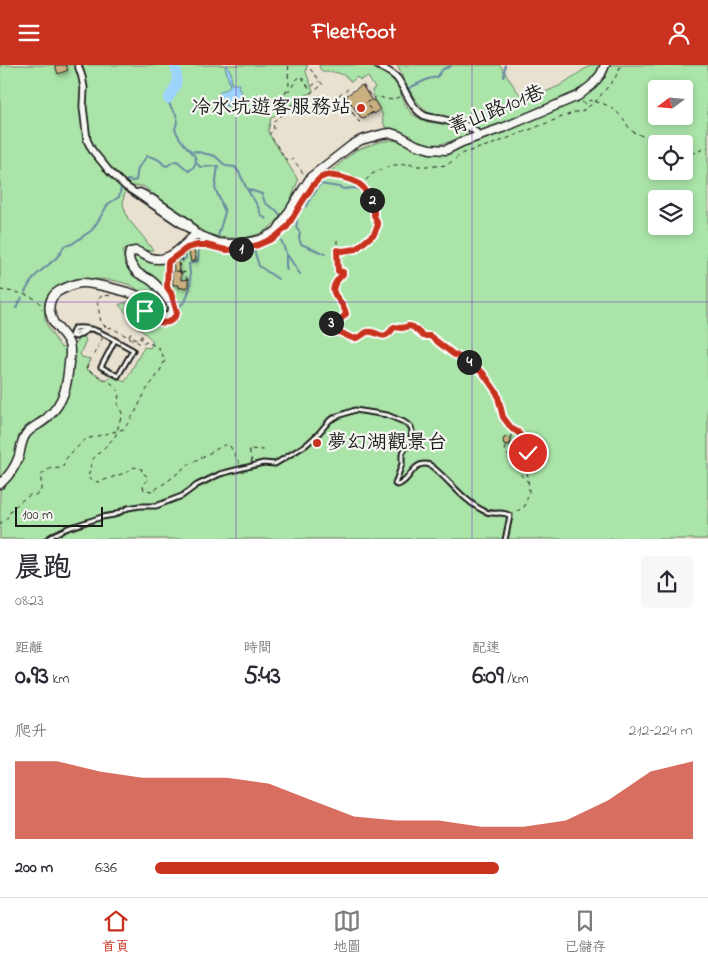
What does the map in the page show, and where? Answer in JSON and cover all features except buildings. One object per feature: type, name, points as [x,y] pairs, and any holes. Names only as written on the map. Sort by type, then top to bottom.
[{"type":"street","points":[[78,65],[84,88],[83,107],[87,140],[92,150],[110,172],[125,186],[196,234]]},
{"type":"street","points":[[377,65],[396,78],[412,104],[426,117],[462,124],[473,128],[479,136]]},
{"type":"street","name":"菁山路101巷","points":[[196,234],[218,243],[230,244],[260,240],[277,231],[311,177],[361,140],[383,133],[391,133],[416,145],[430,149],[446,150],[578,96],[592,85],[601,74],[605,65]]},
{"type":"street","points":[[136,193],[141,190],[149,194],[188,222],[196,234]]},
{"type":"street","points":[[136,193],[140,192],[156,200]]},
{"type":"street","points":[[146,195],[153,203],[196,234]]},
{"type":"street","points":[[0,484],[10,475],[14,468],[25,435],[46,419],[57,406],[66,390],[70,348],[69,337],[53,323],[49,310],[52,296],[57,292],[84,282],[137,296],[164,318],[170,315],[173,306],[150,279],[138,273],[129,260],[130,252],[136,251],[158,259],[168,257],[196,234]]},
{"type":"lane","points":[[69,337],[83,330],[91,329],[116,340],[133,350],[118,376],[101,367],[116,340]]},
{"type":"lane","points":[[46,539],[68,528],[114,515],[128,508],[156,506],[182,496],[197,485],[220,474],[263,463],[275,464],[306,445],[330,420],[355,410],[387,415],[411,427],[410,439],[402,455],[402,465],[395,484],[402,484],[415,468],[425,463],[436,470],[473,505],[495,514],[507,513],[510,516],[505,539]]},
{"type":"path","points":[[289,65],[289,85],[285,92],[290,90],[301,76],[309,88],[320,80]]},
{"type":"path","points":[[303,173],[293,159],[288,162],[269,134],[274,131],[273,122],[284,113],[283,111],[323,85],[309,66]]},
{"type":"path","points":[[363,85],[372,99]]},
{"type":"path","points":[[339,95],[348,89]]},
{"type":"path","points":[[351,104],[346,98],[344,99],[359,122],[373,113],[366,103],[377,96]]},
{"type":"path","points":[[580,99],[585,103],[590,100],[607,105],[623,119],[631,131],[648,138]]},
{"type":"path","points":[[347,110],[351,115],[353,113]]},
{"type":"path","points":[[693,152],[708,148]]},
{"type":"path","points":[[321,177],[336,175],[358,183],[374,203],[374,215],[378,225],[374,234],[356,249],[337,250]]},
{"type":"path","points":[[337,240],[338,271],[343,272],[343,274],[333,290],[336,298],[345,308],[346,314],[338,322],[329,325],[327,331],[330,333],[342,332],[356,338],[367,332],[384,336],[394,327],[413,327],[423,336],[430,336],[453,354],[464,359],[483,373],[497,393],[502,414],[518,432],[529,451],[526,458],[530,491],[524,506],[510,516]]},
{"type":"path","points":[[187,248],[206,245]]},
{"type":"path","points":[[179,262],[183,262],[182,258]]},
{"type":"path","points":[[178,259],[181,273]]},
{"type":"path","points":[[167,287],[168,262]]},
{"type":"path","points":[[168,272],[185,273],[186,279]]},
{"type":"path","points":[[0,290],[33,297],[39,302],[42,309]]},
{"type":"path","points":[[109,329],[101,323],[97,300],[102,296],[119,296]]},
{"type":"path","points":[[0,525],[8,517],[12,509],[21,501],[30,495],[39,493],[41,490],[41,475],[49,469],[63,467],[65,459],[86,439],[124,429],[159,373],[165,360],[159,347],[146,341],[141,344],[110,327],[106,331]]},
{"type":"path","points":[[128,337],[132,331]]},
{"type":"path","points":[[133,337],[139,340],[143,335],[139,343]]},
{"type":"path","points":[[103,337],[86,369],[108,381],[120,392],[118,405],[122,413],[115,437],[92,460],[88,478],[99,483],[134,467],[142,469],[141,472],[147,475],[148,479],[143,486],[144,490],[153,491],[186,466],[227,445],[230,446],[242,469]]},
{"type":"path","points":[[510,425],[512,445],[505,447],[506,453],[521,475],[529,482]]},
{"type":"path","points":[[510,435],[516,431]]},
{"type":"path","points":[[253,465],[249,449],[264,450],[267,448]]},
{"type":"green space","points":[[0,65],[225,65],[230,86],[227,89],[226,105],[233,106],[240,99],[231,85],[231,73],[227,65],[307,65],[306,72],[313,91],[271,118],[268,132],[298,180],[287,206],[269,228],[248,237],[230,238],[214,236],[198,227],[143,186],[131,186],[124,195],[123,204],[128,219],[153,250],[130,247],[123,251],[124,258],[129,268],[155,291],[168,310],[158,310],[132,286],[112,280],[86,279],[73,281],[52,290],[46,298],[44,307],[46,321],[61,348],[76,343],[79,337],[84,337],[86,340],[80,354],[82,357],[90,359],[86,369],[106,381],[113,376],[125,382],[144,347],[150,348],[153,341],[119,305],[127,303],[162,327],[176,322],[178,318],[172,302],[163,287],[139,268],[133,261],[134,258],[162,264],[190,249],[206,248],[221,252],[237,253],[267,243],[284,232],[311,193],[331,171],[356,150],[379,142],[399,141],[414,149],[432,153],[447,153],[483,139],[477,128],[466,121],[427,112],[414,98],[396,65],[500,65],[517,91],[523,97],[531,98],[559,86],[591,65],[708,65],[708,539],[0,539]]},
{"type":"green space","points":[[319,65],[371,65],[389,76],[397,85],[405,104],[412,114],[424,121],[458,127],[468,132],[469,135],[456,140],[431,145],[418,142],[408,135],[385,127],[382,114],[374,100],[372,90],[375,88],[368,77],[360,80],[357,77],[351,82],[342,74],[322,71]]},
{"type":"water","points":[[225,65],[227,65],[231,73],[231,84],[239,84],[238,88],[242,95],[235,106],[230,108],[228,105],[225,107],[220,105],[216,98],[221,91],[230,86]]},
{"type":"waterway","points":[[168,99],[176,83],[175,65]]},
{"type":"waterway","points":[[407,89],[437,77],[443,69],[451,65]]},
{"type":"waterway","points":[[504,77],[505,65]]},
{"type":"waterway","points":[[126,182],[127,180],[136,180],[138,168],[147,156],[157,159],[167,166],[177,161],[189,171],[195,164],[195,157],[175,129],[177,118],[168,99]]},
{"type":"waterway","points":[[194,151],[215,156],[226,166],[235,167],[261,215],[266,219]]},
{"type":"waterway","points":[[196,162],[200,167],[218,166],[215,188],[225,212],[218,236]]},
{"type":"waterway","points":[[293,218],[307,205],[320,184],[344,189],[359,189]]},
{"type":"waterway","points":[[25,292],[39,272],[58,256],[64,246],[72,244],[92,230],[108,204],[119,197],[121,188]]},
{"type":"waterway","points":[[247,189],[262,194],[265,203],[276,210],[281,216]]},
{"type":"waterway","points":[[296,218],[296,227],[300,233],[301,244],[325,254]]},
{"type":"waterway","points":[[278,237],[300,274]]},
{"type":"waterway","points":[[176,261],[185,259],[185,250],[197,246],[229,251],[254,250],[259,266],[278,279]]},
{"type":"waterway","points":[[178,308],[186,300],[190,289],[189,264],[198,261],[199,246]]},
{"type":"waterway","points":[[286,253],[287,270]]},
{"type":"waterway","points":[[16,308],[22,298]]},
{"type":"place","name":"冷水坑遊客服務站","points":[[361,108]]},
{"type":"place","name":"夢幻湖觀景台","points":[[317,443]]},
{"type":"route","points":[[145,311],[159,323],[174,319],[177,309],[167,287],[168,262],[187,248],[206,245],[226,250],[258,245],[274,238],[287,227],[308,193],[320,178],[327,175],[336,175],[351,180],[363,187],[373,201],[374,215],[378,225],[374,234],[356,249],[350,251],[337,250],[338,271],[343,272],[343,274],[333,290],[336,298],[345,308],[346,314],[338,322],[329,325],[327,331],[330,333],[342,332],[351,337],[358,338],[367,332],[384,336],[394,327],[402,328],[409,326],[413,327],[423,336],[430,336],[453,354],[464,359],[483,373],[497,393],[503,417],[512,429],[518,432],[528,447],[528,453]]}]
